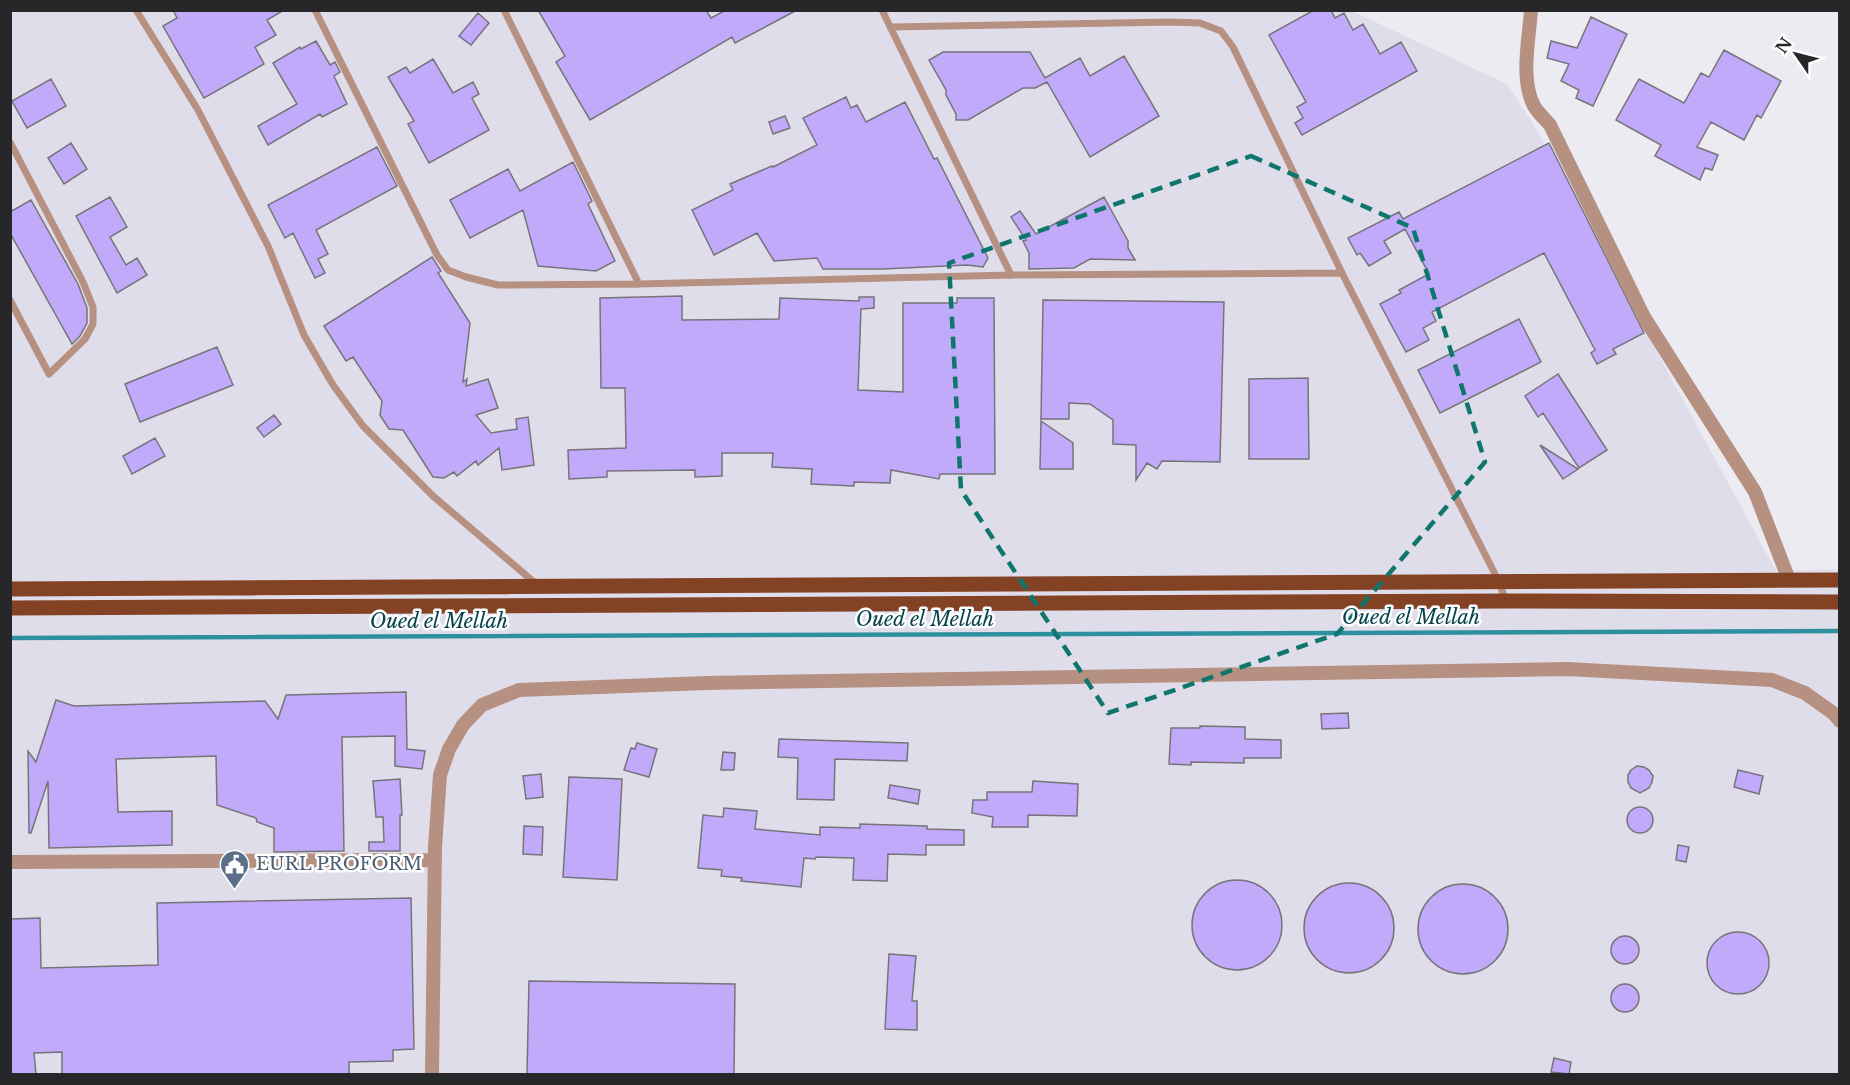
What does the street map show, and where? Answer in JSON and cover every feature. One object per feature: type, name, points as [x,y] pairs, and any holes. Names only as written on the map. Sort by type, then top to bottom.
[{"type":"main road","points":[[10,589],[1839,580]]},
{"type":"main road","points":[[10,608],[1506,601],[1839,602]]},
{"type":"street","points":[[1531,10],[1527,70],[1529,91],[1535,108],[1550,125],[1644,317],[1755,492],[1789,580]]},
{"type":"street","points":[[432,1074],[435,860],[440,775],[449,749],[463,725],[482,705],[519,690],[706,683],[1567,669],[1772,680],[1805,693],[1833,713],[1839,721]]},
{"type":"street","points":[[10,862],[435,860]]},
{"type":"lane","points":[[136,10],[198,110],[268,246],[304,334],[333,385],[363,426],[433,496],[540,587]]},
{"type":"lane","points":[[315,10],[437,255],[448,270],[466,277],[498,285],[1011,275],[1342,273]]},
{"type":"lane","points":[[504,10],[639,284]]},
{"type":"lane","points":[[882,10],[1011,275]]},
{"type":"lane","points":[[890,27],[1171,22],[1200,23],[1221,31],[1233,46],[1342,273],[1498,580],[1506,601]]},
{"type":"lane","points":[[10,142],[83,282],[93,307],[93,324],[85,339],[49,374],[10,300]]},
{"type":"highlighted area","points":[[1251,156],[1413,228],[1485,462],[1337,634],[1108,713],[961,490],[949,263]]},
{"type":"shaded area","points":[[10,11],[1352,11],[1507,84],[1535,127],[1776,571],[1839,569],[1839,1074],[11,1074]]},
{"type":"building","points":[[173,10],[284,10],[267,20],[276,35],[255,47],[264,64],[204,98],[163,26],[177,18]]},
{"type":"building","points":[[538,10],[706,10],[711,18],[726,10],[797,10],[735,43],[732,37],[590,120],[556,62],[565,56]]},
{"type":"building","points":[[1314,10],[1331,10],[1335,18],[1344,13],[1353,30],[1363,24],[1380,54],[1401,42],[1417,71],[1302,135],[1295,123],[1303,118],[1297,107],[1306,102],[1269,35]]},
{"type":"building","points":[[478,13],[489,23],[471,45],[459,36]]},
{"type":"building","points":[[1591,17],[1627,34],[1593,106],[1576,98],[1579,90],[1561,81],[1569,64],[1547,58],[1551,41],[1577,48]]},
{"type":"building","points":[[316,41],[330,65],[335,62],[340,72],[334,76],[347,104],[322,117],[320,114],[268,145],[258,126],[297,104],[273,63],[300,47],[301,49]]},
{"type":"building","points":[[1724,50],[1781,81],[1761,118],[1757,115],[1744,140],[1711,122],[1697,147],[1718,155],[1712,170],[1705,168],[1700,180],[1655,156],[1661,145],[1616,120],[1639,79],[1684,103],[1701,73],[1709,77]]},
{"type":"building","points":[[943,52],[1030,52],[1045,78],[1080,58],[1090,76],[1124,56],[1159,116],[1090,157],[1047,82],[1035,88],[1023,88],[968,120],[956,120],[956,114],[946,95],[946,90],[929,60]]},
{"type":"building","points":[[433,59],[453,93],[473,82],[479,94],[472,98],[489,130],[429,163],[408,124],[414,121],[388,77],[406,67],[410,73]]},
{"type":"building","points":[[51,79],[66,106],[27,128],[12,101]]},
{"type":"building","points":[[846,97],[851,108],[857,105],[866,122],[905,102],[934,159],[937,158],[988,258],[983,267],[967,265],[823,269],[817,258],[774,261],[757,233],[714,255],[692,210],[733,190],[730,184],[773,167],[817,145],[803,118]]},
{"type":"building","points":[[785,116],[790,128],[773,134],[769,122]]},
{"type":"building","points":[[71,143],[87,169],[64,184],[48,158]]},
{"type":"building","points":[[1549,143],[1644,333],[1613,349],[1616,354],[1597,364],[1591,353],[1595,350],[1544,253],[1432,312],[1436,321],[1423,328],[1429,340],[1406,352],[1380,304],[1401,293],[1399,290],[1429,274],[1405,229],[1384,241],[1391,253],[1369,266],[1360,253],[1357,255],[1348,238],[1399,212],[1403,219]]},
{"type":"building","points":[[377,147],[397,186],[316,230],[328,254],[318,259],[325,273],[315,278],[293,233],[285,238],[268,205]]},
{"type":"building","points":[[573,162],[592,201],[588,204],[615,261],[596,271],[538,266],[523,210],[470,238],[450,200],[508,169],[520,191]]},
{"type":"building","points":[[110,197],[127,227],[110,237],[126,265],[137,258],[147,275],[117,293],[76,216]]},
{"type":"building","points":[[1104,197],[1128,241],[1128,248],[1135,260],[1090,259],[1074,268],[1029,269],[1029,253],[1023,241],[1026,240],[1011,217],[1020,211],[1036,234]]},
{"type":"building","points":[[31,200],[78,284],[87,308],[87,323],[80,336],[72,344],[10,233],[10,212]]},
{"type":"building","points":[[432,257],[441,271],[438,273],[470,323],[463,382],[467,379],[466,386],[488,379],[498,408],[476,415],[491,433],[517,429],[516,419],[528,417],[534,465],[502,470],[499,448],[478,465],[476,461],[457,476],[454,472],[444,478],[433,477],[403,430],[389,429],[380,415],[382,401],[353,357],[346,361],[324,326]]},
{"type":"building","points":[[682,296],[682,320],[779,319],[780,298],[859,301],[859,297],[874,297],[874,308],[861,309],[858,390],[903,392],[903,303],[957,303],[957,298],[994,298],[995,474],[940,474],[939,479],[891,470],[890,483],[854,482],[854,486],[811,484],[812,469],[772,467],[773,453],[722,453],[722,476],[695,477],[695,470],[607,471],[607,477],[569,479],[568,450],[626,448],[625,388],[601,388],[600,298]]},
{"type":"building","points":[[1043,300],[1224,302],[1220,462],[1162,461],[1157,469],[1147,463],[1136,480],[1136,445],[1113,444],[1113,420],[1090,404],[1069,403],[1069,419],[1041,419]]},
{"type":"building","points":[[1519,319],[1541,362],[1440,413],[1418,370]]},
{"type":"building","points":[[217,347],[233,385],[140,422],[125,384]]},
{"type":"building","points":[[1558,374],[1607,450],[1579,468],[1543,413],[1538,417],[1525,396]]},
{"type":"building","points":[[1308,378],[1309,459],[1249,459],[1249,379]]},
{"type":"building","points":[[274,415],[281,424],[264,437],[257,428]]},
{"type":"building","points":[[1041,421],[1073,443],[1073,469],[1040,469]]},
{"type":"building","points":[[155,438],[165,456],[132,474],[123,456]]},
{"type":"building","points":[[1540,445],[1578,469],[1563,479]]},
{"type":"building","points":[[406,692],[407,749],[425,751],[422,769],[395,766],[395,736],[342,737],[344,851],[274,852],[274,828],[257,822],[256,818],[217,805],[216,756],[116,759],[118,812],[172,811],[172,845],[49,848],[48,781],[31,833],[29,833],[28,751],[36,762],[56,700],[74,706],[265,701],[278,719],[286,695]]},
{"type":"building","points":[[1348,713],[1349,728],[1322,729],[1321,714]]},
{"type":"building","points":[[1200,726],[1245,727],[1245,739],[1281,740],[1281,758],[1244,758],[1244,763],[1169,764],[1171,728],[1200,728]]},
{"type":"building","points":[[779,739],[908,743],[907,761],[835,759],[834,800],[797,799],[798,758],[778,757]]},
{"type":"building","points":[[637,743],[657,749],[649,777],[624,770],[631,748],[635,749]]},
{"type":"building","points":[[723,752],[735,753],[734,770],[721,770]]},
{"type":"building","points":[[1637,766],[1649,770],[1653,776],[1649,788],[1640,793],[1631,788],[1628,782],[1628,775]]},
{"type":"building","points":[[1738,770],[1763,776],[1759,794],[1734,787]]},
{"type":"building","points":[[541,774],[543,797],[526,799],[523,776]]},
{"type":"building","points":[[569,777],[622,779],[617,880],[563,877]]},
{"type":"building","points":[[400,779],[402,815],[400,815],[400,851],[369,851],[369,842],[384,842],[383,817],[376,817],[373,781]]},
{"type":"building","points":[[1033,781],[1078,784],[1077,816],[1028,815],[1028,827],[992,827],[993,817],[972,813],[973,800],[987,800],[987,792],[1032,792]]},
{"type":"building","points":[[890,785],[920,790],[918,804],[888,798]]},
{"type":"building","points":[[1640,807],[1649,811],[1653,820],[1649,829],[1640,833],[1631,829],[1627,820],[1631,811]]},
{"type":"building","points":[[724,808],[757,811],[755,829],[820,835],[820,827],[860,828],[860,824],[927,826],[927,829],[964,830],[964,845],[926,845],[926,855],[888,854],[887,881],[853,880],[854,858],[816,857],[815,859],[804,858],[801,887],[741,881],[742,878],[721,876],[722,870],[698,868],[703,815],[723,817]]},
{"type":"building","points":[[524,826],[543,827],[542,855],[523,854]]},
{"type":"building","points":[[1678,845],[1689,847],[1686,862],[1676,860]]},
{"type":"building","points":[[1237,880],[1254,883],[1269,893],[1279,908],[1282,925],[1279,942],[1269,957],[1254,967],[1237,970],[1220,967],[1205,957],[1195,942],[1192,925],[1195,908],[1205,893],[1220,883]]},
{"type":"building","points":[[1349,883],[1366,886],[1381,896],[1391,911],[1394,928],[1391,945],[1381,960],[1366,970],[1349,973],[1332,970],[1317,960],[1307,945],[1304,928],[1307,911],[1317,896],[1332,886]]},
{"type":"building","points":[[1463,884],[1480,887],[1495,897],[1505,912],[1508,929],[1505,946],[1495,961],[1480,971],[1463,974],[1446,971],[1431,961],[1421,946],[1418,929],[1421,912],[1431,897],[1446,887]]},
{"type":"building","points":[[411,898],[414,1049],[393,1050],[393,1061],[349,1062],[349,1074],[62,1074],[62,1052],[34,1053],[36,1074],[10,1074],[10,919],[40,918],[41,968],[158,965],[157,903]]},
{"type":"building","points":[[1738,932],[1750,934],[1760,941],[1767,951],[1769,963],[1767,975],[1760,985],[1750,992],[1738,994],[1726,992],[1716,985],[1709,975],[1707,963],[1709,951],[1716,941],[1726,934]]},
{"type":"building","points":[[1625,936],[1635,940],[1639,950],[1635,960],[1625,964],[1615,960],[1611,950],[1615,940]]},
{"type":"building","points":[[889,954],[916,956],[912,1001],[917,1001],[917,1030],[885,1029]]},
{"type":"building","points":[[529,981],[735,984],[734,1074],[527,1074]]},
{"type":"building","points":[[1625,984],[1635,988],[1639,998],[1635,1008],[1625,1012],[1615,1008],[1611,998],[1615,988]]},
{"type":"building","points":[[1554,1058],[1571,1062],[1569,1074],[1551,1072]]},
{"type":"waterway","name":"Oued el Mellah","points":[[10,638],[1840,631]]},
{"type":"place","name":"EURL PROFORM","points":[[235,890]]}]
